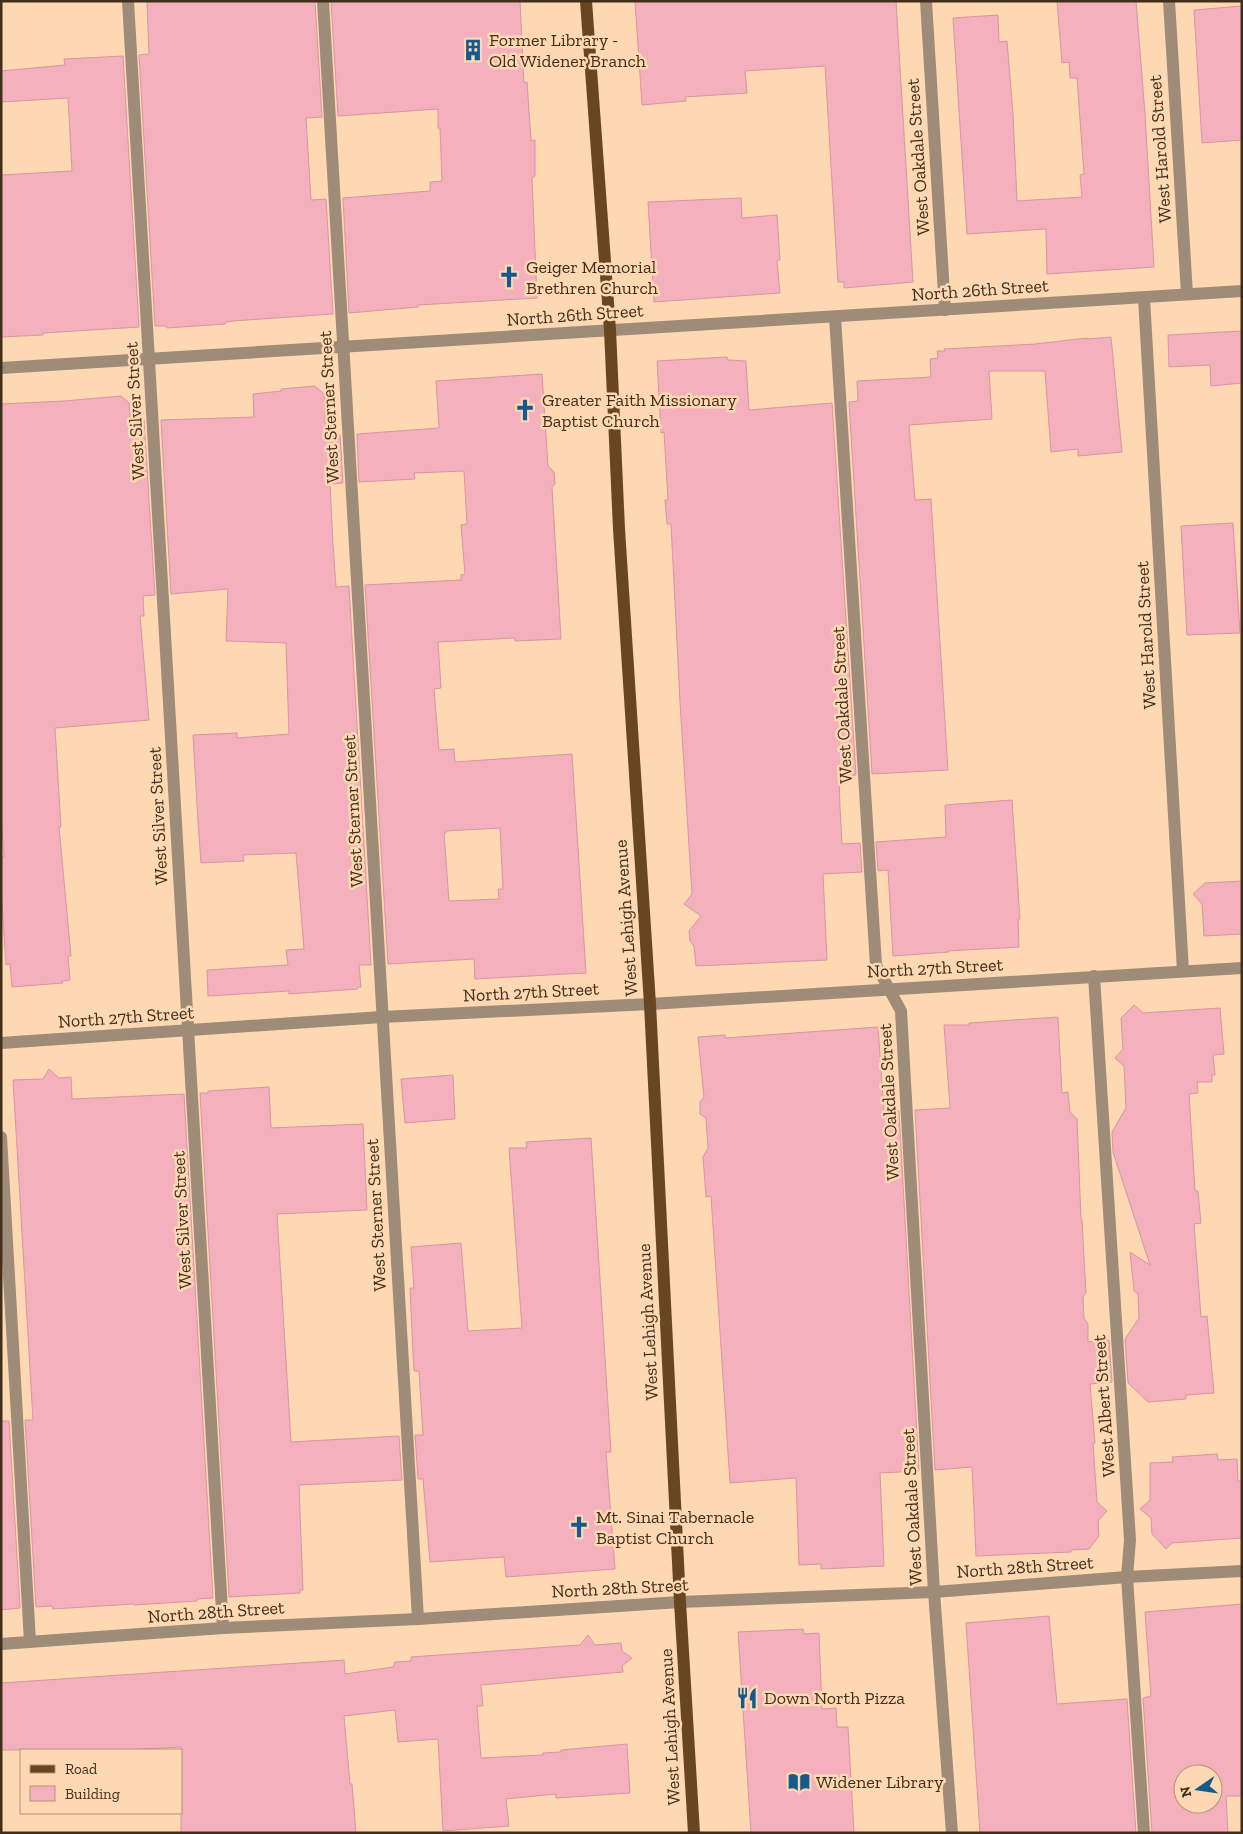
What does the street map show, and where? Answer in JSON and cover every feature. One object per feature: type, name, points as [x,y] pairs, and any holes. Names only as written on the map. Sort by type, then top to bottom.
[{"type":"main road","name":"West Lehigh Avenue","points":[[586,1],[610,330],[619,529],[650,1004],[680,1602],[694,1833]]},
{"type":"street","name":"West Silver Street","points":[[128,1],[224,1628]]},
{"type":"street","name":"West Sterner Street","points":[[322,1],[418,1618]]},
{"type":"street","name":"West Oakdale Street","points":[[926,1],[945,310]]},
{"type":"street","name":"West Harold Street","points":[[1169,1],[1186,294]]},
{"type":"street","name":"North 26th Street","points":[[1,368],[1242,291]]},
{"type":"street","name":"West Harold Street","points":[[1144,298],[1183,971]]},
{"type":"street","name":"West Oakdale Street","points":[[835,317],[876,965],[901,1011],[934,1592],[952,1833]]},
{"type":"street","name":"North 27th Street","points":[[1,1044],[382,1017],[650,1004],[1242,968]]},
{"type":"street","name":"West Albert Street","points":[[1094,976],[1130,1540],[1127,1577],[1144,1833]]},
{"type":"street","points":[[1,1137],[30,1642]]},
{"type":"street","name":"North 28th Street","points":[[1,1644],[224,1628],[680,1602],[934,1592],[1127,1577],[1242,1571]]},
{"type":"building","points":[[147,1],[315,1],[322,117],[306,118],[311,200],[326,199],[333,314],[167,328],[166,326],[155,326],[139,55],[149,54]]},
{"type":"building","points":[[331,1],[520,1],[524,83],[527,82],[531,141],[535,140],[535,176],[532,178],[537,298],[418,305],[418,307],[349,313],[343,198],[430,191],[430,182],[442,181],[440,128],[438,128],[438,109],[338,116]]},
{"type":"building","points":[[635,1],[896,1],[913,282],[844,288],[844,282],[838,282],[825,66],[745,71],[747,93],[685,97],[686,101],[642,105]]},
{"type":"building","points":[[1057,1],[1136,1],[1154,267],[1047,274],[1046,229],[967,234],[953,18],[998,15],[999,42],[1007,41],[1017,201],[1082,197],[1080,175],[1084,174],[1077,78],[1070,78],[1069,62],[1062,63]]},
{"type":"building","points":[[1242,6],[1242,140],[1202,143],[1194,10]]},
{"type":"building","points":[[123,56],[139,327],[1,337],[1,175],[72,171],[68,98],[1,102],[1,71],[65,65],[64,59]]},
{"type":"building","points":[[741,198],[742,218],[777,215],[780,260],[777,261],[780,293],[654,302],[648,202]]},
{"type":"building","points":[[1242,331],[1242,383],[1211,386],[1210,365],[1169,367],[1168,335]]},
{"type":"building","points":[[1111,337],[1122,452],[1078,456],[1078,449],[1051,452],[1045,371],[989,371],[992,419],[909,425],[915,500],[931,499],[948,770],[872,774],[849,402],[858,401],[857,381],[931,377],[930,359],[938,358],[937,351],[945,351],[944,349],[1035,344]]},
{"type":"building","points":[[727,357],[728,360],[746,361],[749,410],[832,403],[856,775],[839,776],[842,844],[860,843],[862,872],[823,874],[827,960],[696,966],[694,946],[690,941],[689,931],[701,916],[684,904],[692,894],[671,524],[667,524],[665,500],[668,500],[664,432],[661,433],[657,361]]},
{"type":"building","points":[[542,374],[548,466],[554,472],[555,484],[552,487],[561,639],[515,641],[514,638],[438,642],[441,688],[434,689],[439,750],[454,749],[455,762],[572,754],[586,973],[475,979],[474,959],[388,964],[365,585],[461,580],[461,575],[465,574],[461,525],[467,524],[464,471],[414,473],[415,479],[359,482],[357,434],[439,428],[436,381]],"holes":[[[500,828],[503,889],[498,889],[499,899],[449,901],[444,833],[446,831]]]},
{"type":"building","points":[[315,386],[324,394],[326,436],[340,435],[343,483],[330,484],[333,544],[336,587],[349,586],[371,965],[359,965],[361,987],[358,987],[358,989],[289,994],[289,991],[208,996],[207,970],[288,965],[286,950],[304,949],[296,853],[243,855],[244,861],[201,863],[198,822],[193,735],[237,733],[237,738],[289,734],[286,643],[226,641],[228,589],[171,594],[161,420],[254,417],[253,394]]},
{"type":"building","points":[[121,396],[129,403],[131,421],[144,420],[155,595],[143,596],[144,616],[140,616],[149,720],[55,728],[61,827],[59,827],[71,956],[68,956],[70,980],[62,981],[63,983],[12,987],[10,964],[6,965],[1,890],[1,857],[4,857],[1,815],[1,404]]},
{"type":"building","points":[[1233,523],[1240,633],[1187,635],[1181,526]]},
{"type":"building","points":[[1012,800],[1020,919],[1018,919],[1019,947],[893,956],[888,870],[878,871],[876,842],[946,837],[945,805]]},
{"type":"building","points":[[1242,881],[1242,934],[1204,936],[1202,904],[1193,894],[1205,883]]},
{"type":"building","points":[[1134,1005],[1143,1013],[1220,1008],[1224,1054],[1213,1055],[1215,1075],[1212,1075],[1212,1082],[1197,1082],[1198,1093],[1189,1094],[1195,1191],[1198,1191],[1201,1223],[1194,1224],[1201,1317],[1207,1316],[1214,1393],[1186,1395],[1186,1399],[1148,1402],[1128,1383],[1125,1339],[1139,1318],[1138,1294],[1134,1291],[1130,1252],[1150,1265],[1113,1152],[1112,1132],[1126,1108],[1124,1066],[1115,1058],[1123,1049],[1121,1018]]},
{"type":"building","points":[[1058,1017],[1062,1093],[1068,1092],[1070,1112],[1077,1119],[1086,1293],[1083,1297],[1084,1318],[1088,1324],[1088,1342],[1109,1340],[1112,1382],[1090,1384],[1097,1502],[1107,1511],[1098,1521],[1099,1536],[1089,1549],[1071,1550],[1071,1552],[976,1556],[972,1467],[935,1470],[915,1110],[950,1108],[944,1025],[969,1025],[969,1023]]},
{"type":"building","points":[[878,1027],[884,1112],[899,1111],[919,1471],[880,1473],[884,1566],[821,1569],[821,1564],[799,1565],[796,1478],[730,1483],[711,1196],[706,1197],[703,1157],[708,1148],[706,1118],[700,1114],[700,1102],[704,1097],[698,1037],[725,1035],[725,1038]]},
{"type":"building","points":[[49,1069],[59,1078],[71,1077],[72,1099],[184,1094],[213,1598],[197,1599],[197,1601],[134,1605],[53,1609],[52,1606],[36,1607],[25,1420],[33,1420],[13,1080],[43,1079]]},
{"type":"building","points":[[453,1075],[455,1119],[405,1123],[401,1079]]},
{"type":"building","points":[[269,1087],[271,1128],[363,1124],[367,1210],[277,1214],[291,1442],[399,1436],[402,1480],[299,1485],[303,1590],[300,1590],[300,1593],[229,1597],[200,1093]]},
{"type":"building","points":[[591,1138],[611,1452],[606,1452],[615,1569],[506,1577],[504,1557],[430,1562],[423,1479],[418,1479],[415,1435],[423,1435],[419,1371],[414,1371],[410,1288],[414,1288],[411,1247],[461,1243],[468,1331],[522,1328],[509,1148],[527,1148],[526,1142]]},
{"type":"building","points":[[1,1421],[9,1421],[20,1608],[1,1610]]},
{"type":"building","points":[[1217,1454],[1218,1460],[1237,1459],[1238,1481],[1242,1481],[1242,1538],[1172,1543],[1166,1549],[1152,1534],[1151,1518],[1140,1509],[1150,1500],[1150,1463],[1173,1462],[1172,1457]]},
{"type":"building","points":[[1242,1604],[1242,1796],[1226,1796],[1228,1833],[1152,1833],[1143,1698],[1151,1696],[1145,1612]]},
{"type":"building","points":[[1049,1616],[1057,1704],[1127,1699],[1136,1833],[980,1833],[966,1623]]},
{"type":"building","points":[[803,1629],[804,1634],[819,1633],[822,1709],[836,1708],[837,1727],[848,1727],[854,1833],[751,1833],[738,1632]]},
{"type":"building","points":[[588,1635],[595,1645],[621,1643],[622,1651],[632,1658],[622,1666],[623,1672],[481,1685],[483,1706],[477,1706],[481,1758],[543,1755],[543,1753],[561,1752],[561,1750],[627,1744],[630,1793],[556,1798],[556,1794],[506,1799],[509,1826],[443,1831],[438,1739],[398,1742],[395,1710],[344,1716],[356,1833],[181,1833],[181,1747],[1,1750],[1,1683],[344,1660],[345,1674],[393,1667],[395,1662],[411,1661],[411,1657],[580,1645]]},
{"type":"place","name":"Former Library - Old Widener Branch","points":[[473,50]]},
{"type":"place","name":"Geiger Memorial Brethren Church","points":[[509,277]]},
{"type":"place","name":"Greater Faith Missionary Baptist Church","points":[[525,410]]},
{"type":"place","name":"Mt. Sinai Tabernacle Baptist Church","points":[[579,1527]]},
{"type":"place","name":"Down North Pizza","points":[[747,1698]]},
{"type":"place","name":"Widener Library","points":[[799,1782]]}]
